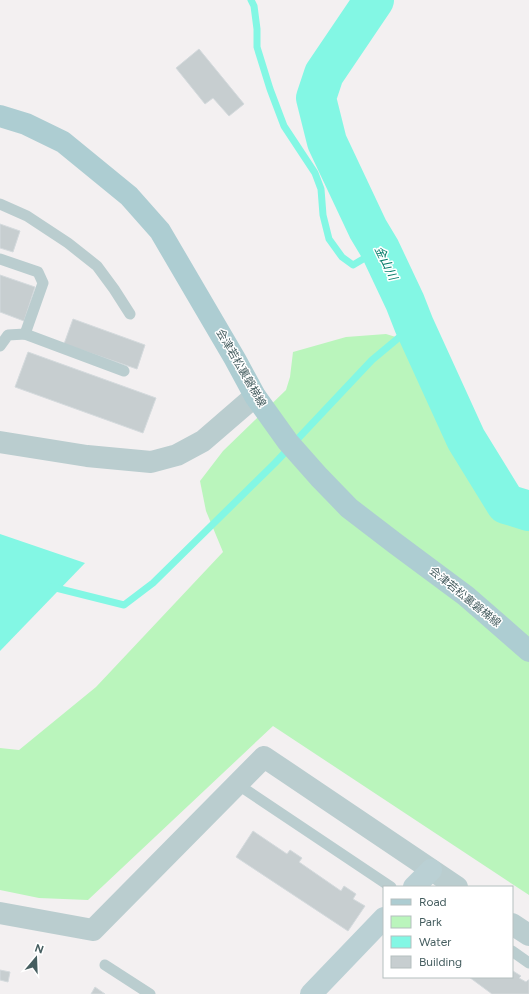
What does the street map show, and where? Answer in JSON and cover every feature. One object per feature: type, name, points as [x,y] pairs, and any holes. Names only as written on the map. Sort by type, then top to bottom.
[{"type":"main road","name":"会津若松裏磐梯線","points":[[0,116],[26,124],[63,142],[129,196],[160,231],[235,358],[255,396],[288,442],[349,508],[466,596],[529,651]]},
{"type":"street","points":[[0,442],[87,456],[152,462],[177,455],[204,441],[255,396]]},
{"type":"street","points":[[0,913],[93,930],[264,758],[455,886]]},
{"type":"street","points":[[415,886],[431,870]]},
{"type":"street","points":[[311,994],[383,919]]},
{"type":"street","points":[[513,925],[529,935]]},
{"type":"lane","points":[[0,204],[27,216],[68,243],[97,266],[130,314]]},
{"type":"lane","points":[[0,259],[38,272],[43,283],[25,334]]},
{"type":"lane","points":[[0,346],[8,335],[25,334],[124,371]]},
{"type":"lane","points":[[237,784],[390,886]]},
{"type":"lane","points":[[513,952],[529,963]]},
{"type":"lane","points":[[105,965],[150,994]]},
{"type":"green space","points":[[386,334],[409,341],[432,373],[474,472],[487,486],[523,513],[529,515],[529,895],[273,726],[88,900],[39,898],[0,890],[0,748],[19,750],[96,687],[223,552],[206,511],[200,481],[223,451],[286,390],[290,377],[293,352],[346,337]]},
{"type":"water","points":[[0,534],[85,563],[0,651]]},
{"type":"building","points":[[199,49],[244,104],[229,116],[213,98],[205,104],[176,68]]},
{"type":"building","points":[[0,224],[20,231],[13,252],[0,248]]},
{"type":"building","points":[[0,275],[35,287],[24,321],[0,312]]},
{"type":"building","points":[[73,319],[145,345],[137,369],[64,344]]},
{"type":"building","points":[[28,352],[156,398],[143,433],[15,387]]},
{"type":"building","points":[[253,831],[287,854],[290,850],[302,858],[299,862],[341,891],[344,886],[356,894],[353,899],[365,906],[348,931],[236,857]]},
{"type":"building","points":[[0,970],[10,972],[8,982],[0,980]]},
{"type":"building","points":[[513,971],[521,976],[519,978],[526,982],[529,980],[529,994],[492,994],[470,978],[513,978]]},
{"type":"building","points":[[95,987],[105,994],[91,994]]},
{"type":"waterway","points":[[251,0],[254,6],[257,29],[257,47],[270,89],[284,126],[315,173],[321,189],[323,215],[329,239],[342,257],[353,265],[380,249]]},
{"type":"waterway","name":"金山川","points":[[374,0],[324,74],[316,98],[327,142],[368,229],[380,249],[405,302],[466,439],[506,504],[529,511]]},
{"type":"waterway","points":[[52,587],[124,605],[153,583],[275,463],[372,360],[414,325]]}]
